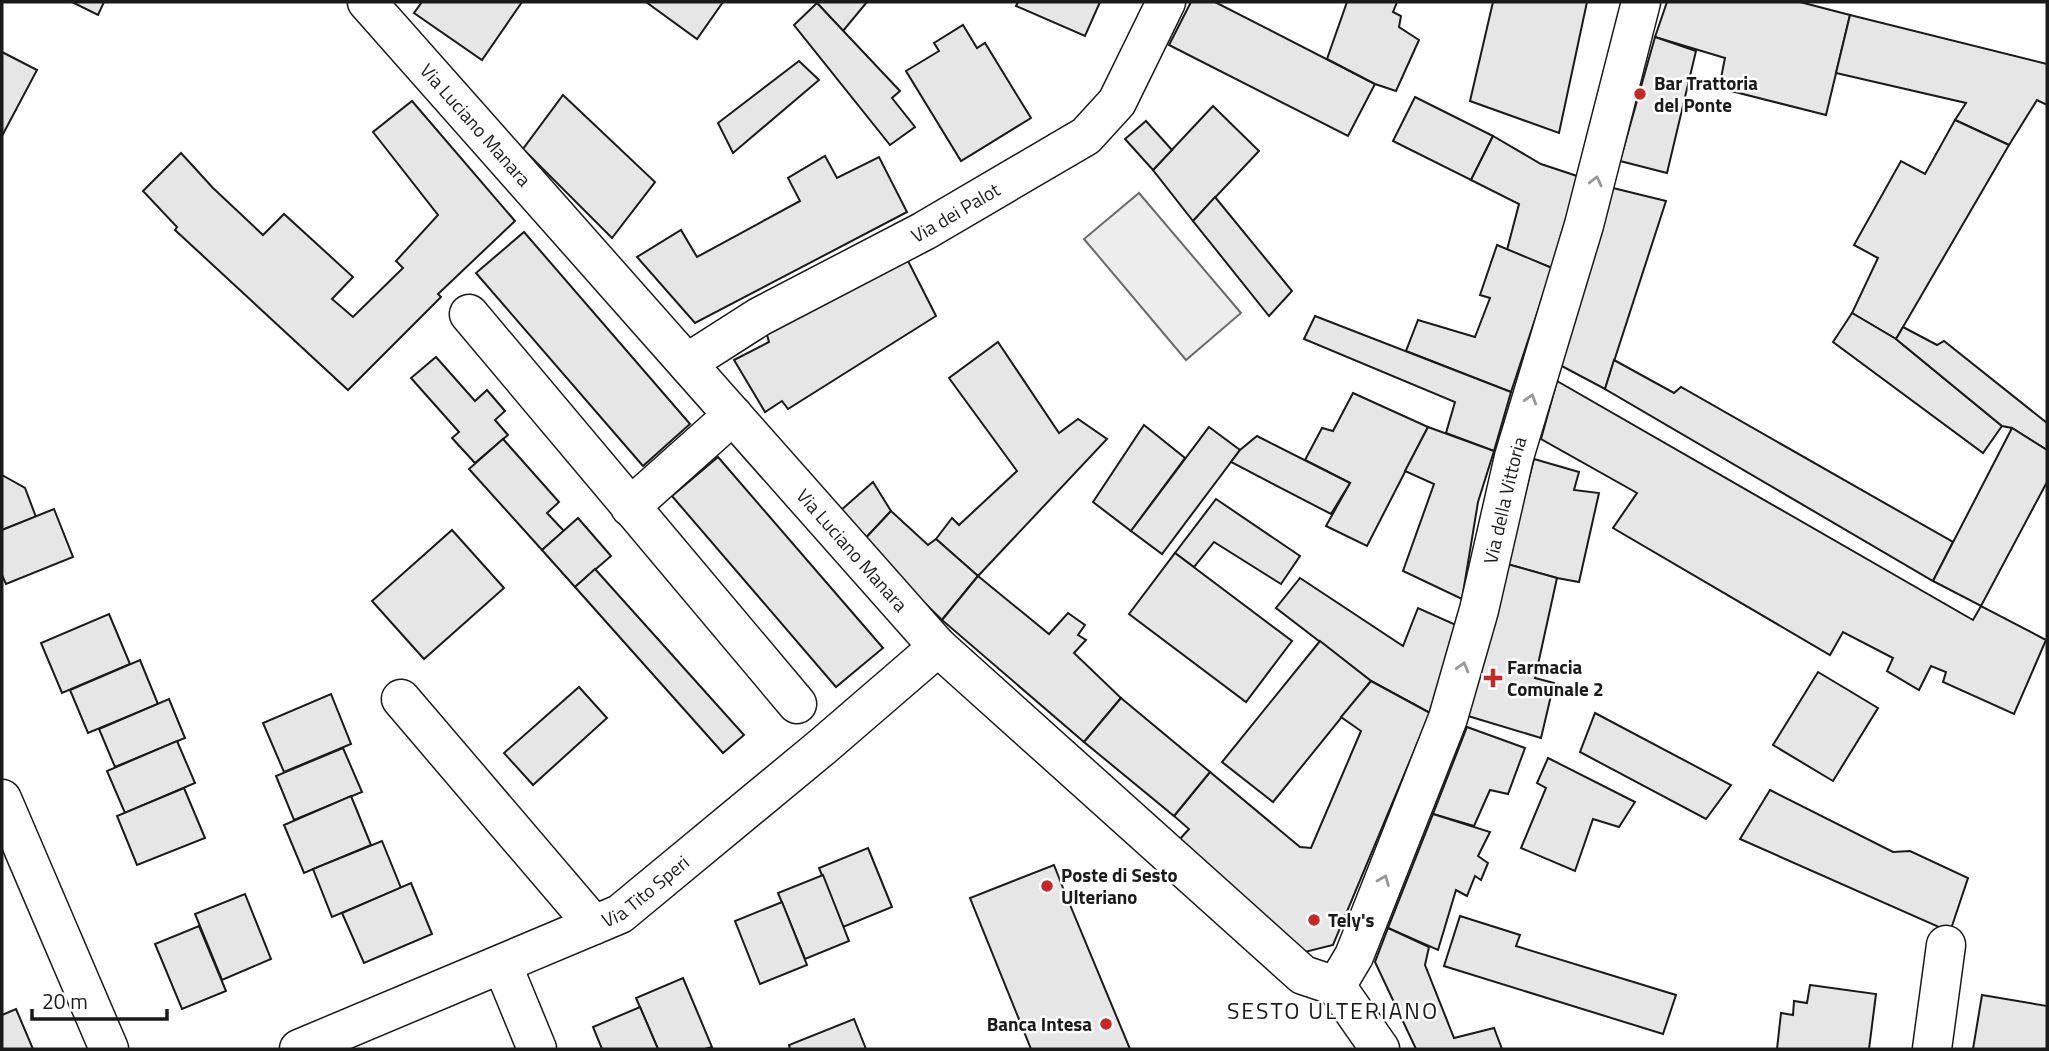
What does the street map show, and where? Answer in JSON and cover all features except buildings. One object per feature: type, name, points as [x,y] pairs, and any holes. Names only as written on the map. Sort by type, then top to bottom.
[{"type":"street","name":"Via Luciano Manara","points":[[367,2],[938,647],[1303,975],[1336,986]]},
{"type":"street","name":"Via dei Palot","points":[[687,363],[759,317],[924,231],[1086,136],[1117,102],[1166,2]]},
{"type":"street","name":"Via della Vittoria","points":[[1336,986],[1354,956],[1448,718],[1479,610],[1514,457],[1584,225],[1641,2]]},
{"type":"street","points":[[469,314],[797,704]]},
{"type":"street","points":[[630,507],[733,415]]},
{"type":"street","name":"Via Tito Speri","points":[[299,1049],[620,914],[938,647]]},
{"type":"street","points":[[401,699],[594,925]]},
{"type":"street","points":[[2,799],[108,1049]]},
{"type":"street","points":[[1932,1049],[1945,945]]},
{"type":"street","points":[[502,964],[537,1049]]},
{"type":"street","points":[[1336,986],[1380,1049]]},
{"type":"shaded area","points":[[1139,193],[1241,313],[1186,360],[1084,239]]},
{"type":"place","name":"Bar Trattoria del Ponte","points":[[1640,94]]},
{"type":"place","name":"Farmacia Comunale 2","points":[[1493,678]]},
{"type":"place","name":"Poste di Sesto Ulteriano","points":[[1047,886]]},
{"type":"place","name":"Tely's","points":[[1314,920]]},
{"type":"place","name":"Banca Intesa","points":[[1106,1024]]},
{"type":"district","name":"SESTO ULTERIANO","points":[[1333,1011]]}]
